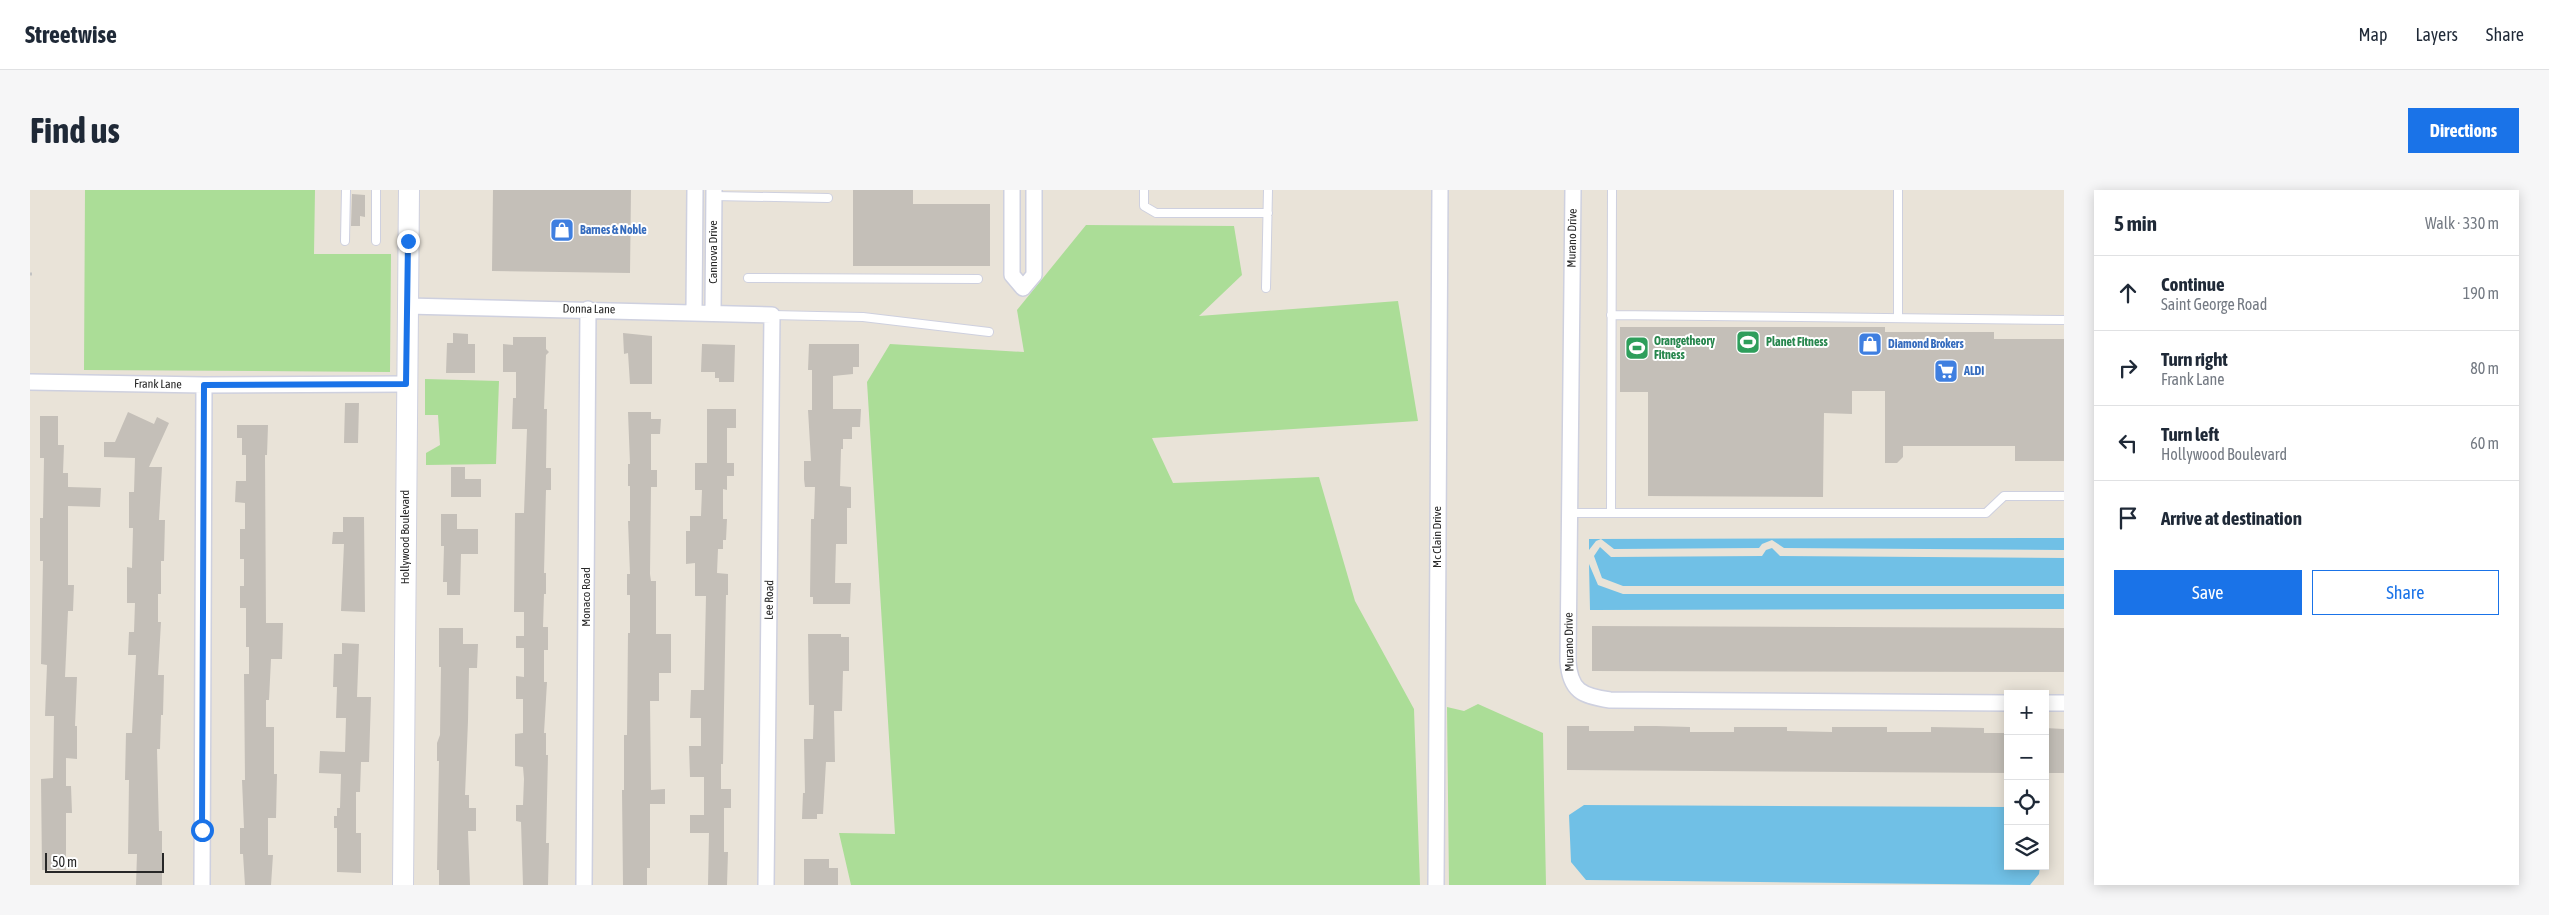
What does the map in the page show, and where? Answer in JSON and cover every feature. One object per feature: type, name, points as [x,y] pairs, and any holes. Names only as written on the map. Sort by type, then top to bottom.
[{"type":"street","name":"Hollywood Boulevard","points":[[403,885],[409,190]]},
{"type":"street","name":"Cannova Drive","points":[[694,312],[695,190]]},
{"type":"street","points":[[1012,190],[1012,275],[1023,288],[1034,275],[1034,190]]},
{"type":"street","name":"Mc Clain Drive","points":[[1436,885],[1440,190]]},
{"type":"street","name":"Murano Drive","points":[[1573,190],[1569,676],[1576,689],[1588,697],[1610,700],[2004,703]]},
{"type":"street","name":"Cannova Drive","points":[[713,313],[714,193]]},
{"type":"street","name":"Donna Lane","points":[[407,306],[772,315]]},
{"type":"street","name":"Monaco Road","points":[[584,885],[588,309]]},
{"type":"street","name":"Lee Road","points":[[766,885],[772,315]]},
{"type":"street","name":"Frank Lane","points":[[30,382],[204,385],[406,384]]},
{"type":"street","points":[[202,885],[204,385]]},
{"type":"street","points":[[2049,703],[2064,703]]},
{"type":"lane","points":[[345,241],[346,190]]},
{"type":"lane","points":[[376,190],[376,241]]},
{"type":"lane","points":[[1144,190],[1144,206],[1156,214],[1268,213]]},
{"type":"lane","points":[[1266,288],[1268,190]]},
{"type":"lane","points":[[1611,512],[1612,190]]},
{"type":"lane","points":[[1898,190],[1898,318]]},
{"type":"lane","points":[[714,193],[828,198]]},
{"type":"lane","points":[[748,278],[978,279]]},
{"type":"lane","points":[[772,315],[863,317],[989,332]]},
{"type":"lane","points":[[1612,315],[2064,320]]},
{"type":"lane","points":[[1569,513],[1986,513],[2004,496],[2064,496]]},
{"type":"green space","points":[[85,190],[315,190],[314,254],[391,254],[390,372],[84,370]]},
{"type":"green space","points":[[1086,225],[1234,226],[1242,275],[1199,316],[1398,301],[1418,421],[1152,438],[1173,483],[1319,477],[1355,601],[1414,709],[1420,885],[851,885],[839,833],[895,834],[867,382],[890,344],[1024,352],[1017,310]]},
{"type":"green space","points":[[425,379],[499,381],[496,464],[426,465],[426,453],[440,445],[438,415],[425,415]]},
{"type":"green space","points":[[1478,704],[1543,733],[1546,885],[1449,885],[1447,707],[1464,711]]},
{"type":"water","points":[[2064,538],[2064,550],[1784,548],[1772,540],[1762,544],[1759,548],[1614,549],[1601,539],[1596,541],[1589,550],[1589,539]]},
{"type":"water","points":[[1600,547],[1611,557],[1762,556],[1766,550],[1772,548],[1780,556],[2064,558],[2064,586],[1623,586],[1602,578],[1594,556]]},
{"type":"water","points":[[1589,564],[1598,585],[1623,594],[2064,594],[2064,609],[1590,610]]},
{"type":"water","points":[[1584,805],[2004,807],[2004,870],[2040,870],[2039,874],[2030,885],[1586,880],[1571,862],[1569,815]]},
{"type":"building","name":"Barnes & Noble","points":[[493,190],[631,190],[630,273],[492,271]]},
{"type":"building","points":[[853,190],[913,190],[913,204],[990,204],[990,266],[853,266]]},
{"type":"building","points":[[352,194],[365,195],[365,217],[360,216],[360,226],[351,226]]},
{"type":"building","points":[[1620,327],[1885,327],[1885,332],[1994,332],[1994,339],[2064,339],[2064,461],[2015,461],[2015,446],[1903,446],[1903,457],[1897,463],[1885,463],[1885,391],[1852,391],[1852,414],[1824,413],[1823,497],[1648,496],[1648,392],[1620,392]]},
{"type":"building","points":[[453,333],[468,334],[468,344],[475,344],[475,373],[446,373],[447,343],[453,343]]},
{"type":"building","points":[[623,333],[652,336],[652,384],[630,384],[628,353],[624,354]]},
{"type":"building","points":[[513,337],[546,337],[546,349],[549,352],[546,355],[544,409],[547,409],[546,468],[551,468],[551,490],[546,490],[544,573],[546,573],[546,594],[544,594],[543,627],[548,627],[548,650],[544,650],[544,682],[547,682],[544,733],[546,733],[546,755],[548,755],[546,843],[549,843],[548,885],[523,885],[521,822],[516,821],[516,805],[523,805],[524,779],[523,767],[515,766],[515,734],[523,733],[523,699],[516,699],[516,676],[524,677],[524,648],[516,648],[516,636],[524,636],[524,612],[514,612],[515,513],[524,513],[527,429],[512,429],[513,398],[516,398],[516,372],[503,372],[503,344],[513,345]]},
{"type":"building","points":[[702,344],[735,345],[734,382],[719,382],[719,378],[715,378],[715,372],[701,372]]},
{"type":"building","points":[[809,344],[859,344],[859,367],[853,367],[853,374],[833,376],[833,409],[861,409],[860,427],[852,427],[852,439],[843,439],[843,449],[841,449],[840,486],[851,487],[851,508],[847,508],[847,544],[836,544],[835,583],[851,583],[850,604],[813,604],[813,597],[810,597],[811,519],[814,519],[815,487],[805,487],[804,479],[804,461],[811,461],[808,410],[812,410],[812,370],[808,370]]},
{"type":"building","points":[[345,403],[359,403],[358,443],[344,443]]},
{"type":"building","points":[[707,409],[736,409],[736,428],[727,428],[727,463],[734,463],[734,476],[727,476],[727,490],[723,489],[723,519],[727,519],[726,540],[723,540],[723,549],[718,549],[717,573],[728,574],[723,764],[721,764],[721,789],[731,789],[731,808],[724,808],[724,852],[728,852],[727,885],[708,885],[709,833],[690,833],[690,815],[704,815],[704,777],[690,777],[689,746],[701,746],[701,718],[690,718],[691,690],[704,690],[706,596],[695,596],[695,563],[686,564],[686,531],[690,531],[690,516],[701,516],[702,490],[695,490],[695,463],[707,463]]},
{"type":"building","points":[[128,412],[154,424],[157,417],[169,423],[149,467],[162,467],[159,520],[165,520],[164,561],[161,561],[161,594],[158,594],[158,622],[161,622],[158,675],[164,675],[160,749],[157,749],[159,831],[162,831],[162,885],[136,885],[137,854],[128,854],[129,780],[125,780],[126,733],[132,733],[136,655],[128,655],[129,632],[134,632],[135,603],[127,603],[127,567],[132,568],[133,528],[129,528],[129,492],[134,492],[135,458],[104,457],[104,442],[115,442]]},
{"type":"building","points":[[628,412],[651,412],[651,419],[661,419],[660,434],[651,434],[651,470],[657,470],[657,487],[651,487],[650,574],[651,581],[656,581],[656,634],[671,634],[671,673],[659,673],[659,701],[650,701],[651,790],[665,789],[665,804],[650,804],[650,868],[647,868],[647,885],[623,885],[622,790],[624,790],[624,735],[627,735],[628,633],[630,633],[630,595],[627,595],[627,574],[630,574]]},
{"type":"building","points":[[40,416],[58,416],[58,445],[64,445],[63,473],[68,473],[68,487],[101,488],[100,507],[68,506],[68,585],[74,585],[73,611],[68,611],[65,677],[77,677],[75,726],[77,726],[77,759],[66,758],[66,786],[71,786],[72,813],[66,813],[66,870],[42,870],[41,779],[53,778],[54,716],[45,716],[47,665],[41,664],[43,561],[40,561],[40,518],[43,518],[44,458],[40,458]]},
{"type":"building","points":[[237,425],[268,425],[267,455],[265,455],[266,623],[283,623],[282,659],[271,659],[269,700],[266,700],[266,727],[274,727],[274,774],[277,774],[276,818],[268,818],[268,855],[273,855],[271,885],[245,885],[243,854],[240,854],[240,828],[244,828],[242,780],[245,780],[244,674],[249,674],[249,647],[246,647],[246,608],[240,608],[240,586],[244,586],[244,559],[240,559],[240,529],[245,529],[245,503],[235,502],[236,481],[246,481],[246,455],[242,455],[242,438],[237,438]]},
{"type":"building","points":[[451,467],[465,467],[465,479],[481,479],[481,497],[451,497]]},
{"type":"building","points":[[441,514],[457,514],[457,529],[478,529],[478,554],[461,554],[460,595],[447,595],[447,582],[443,582],[444,546],[441,546]]},
{"type":"building","points":[[343,517],[364,517],[365,612],[341,611],[344,544],[332,544],[333,532],[343,532]]},
{"type":"building","points":[[1592,626],[2064,628],[2064,672],[1592,671]]},
{"type":"building","points":[[439,628],[463,628],[463,644],[478,644],[477,668],[469,668],[465,795],[469,795],[469,808],[476,808],[476,831],[468,831],[470,885],[439,885],[439,870],[437,870],[439,761],[437,761],[437,743],[440,735],[441,667],[439,667]]},
{"type":"building","points":[[808,634],[841,634],[841,637],[849,637],[849,671],[843,671],[842,711],[834,711],[835,762],[826,762],[823,814],[817,814],[817,819],[802,819],[803,793],[805,793],[804,739],[813,739],[814,705],[809,705]]},
{"type":"building","points":[[342,643],[359,644],[357,697],[371,697],[369,762],[361,762],[360,792],[356,792],[356,833],[361,833],[361,873],[337,872],[337,828],[334,828],[334,816],[337,816],[337,808],[340,808],[341,774],[319,773],[320,751],[345,752],[346,718],[336,718],[337,687],[333,687],[334,654],[342,654]]},
{"type":"building","points":[[1567,726],[1589,726],[1589,731],[1634,731],[1634,726],[1690,727],[1690,732],[1734,732],[1734,727],[1787,727],[1787,731],[1832,732],[1832,727],[1887,727],[1887,732],[1931,732],[1931,727],[1984,728],[1984,733],[2004,733],[2004,773],[1567,770]]},
{"type":"building","points":[[2049,728],[2064,729],[2064,773],[2049,773]]},
{"type":"building","points":[[804,859],[829,859],[829,868],[838,868],[838,885],[804,885]]},
{"type":"place","name":"Barnes & Noble","points":[[562,230]]},
{"type":"place","name":"Planet Fitness","points":[[1748,342]]},
{"type":"place","name":"Diamond Brokers","points":[[1870,344]]},
{"type":"place","name":"Orangetheory Fitness","points":[[1637,348]]},
{"type":"place","name":"ALDI","points":[[1946,371]]},
{"type":"route","points":[[202,830],[204,385],[406,384],[408,241]]}]
